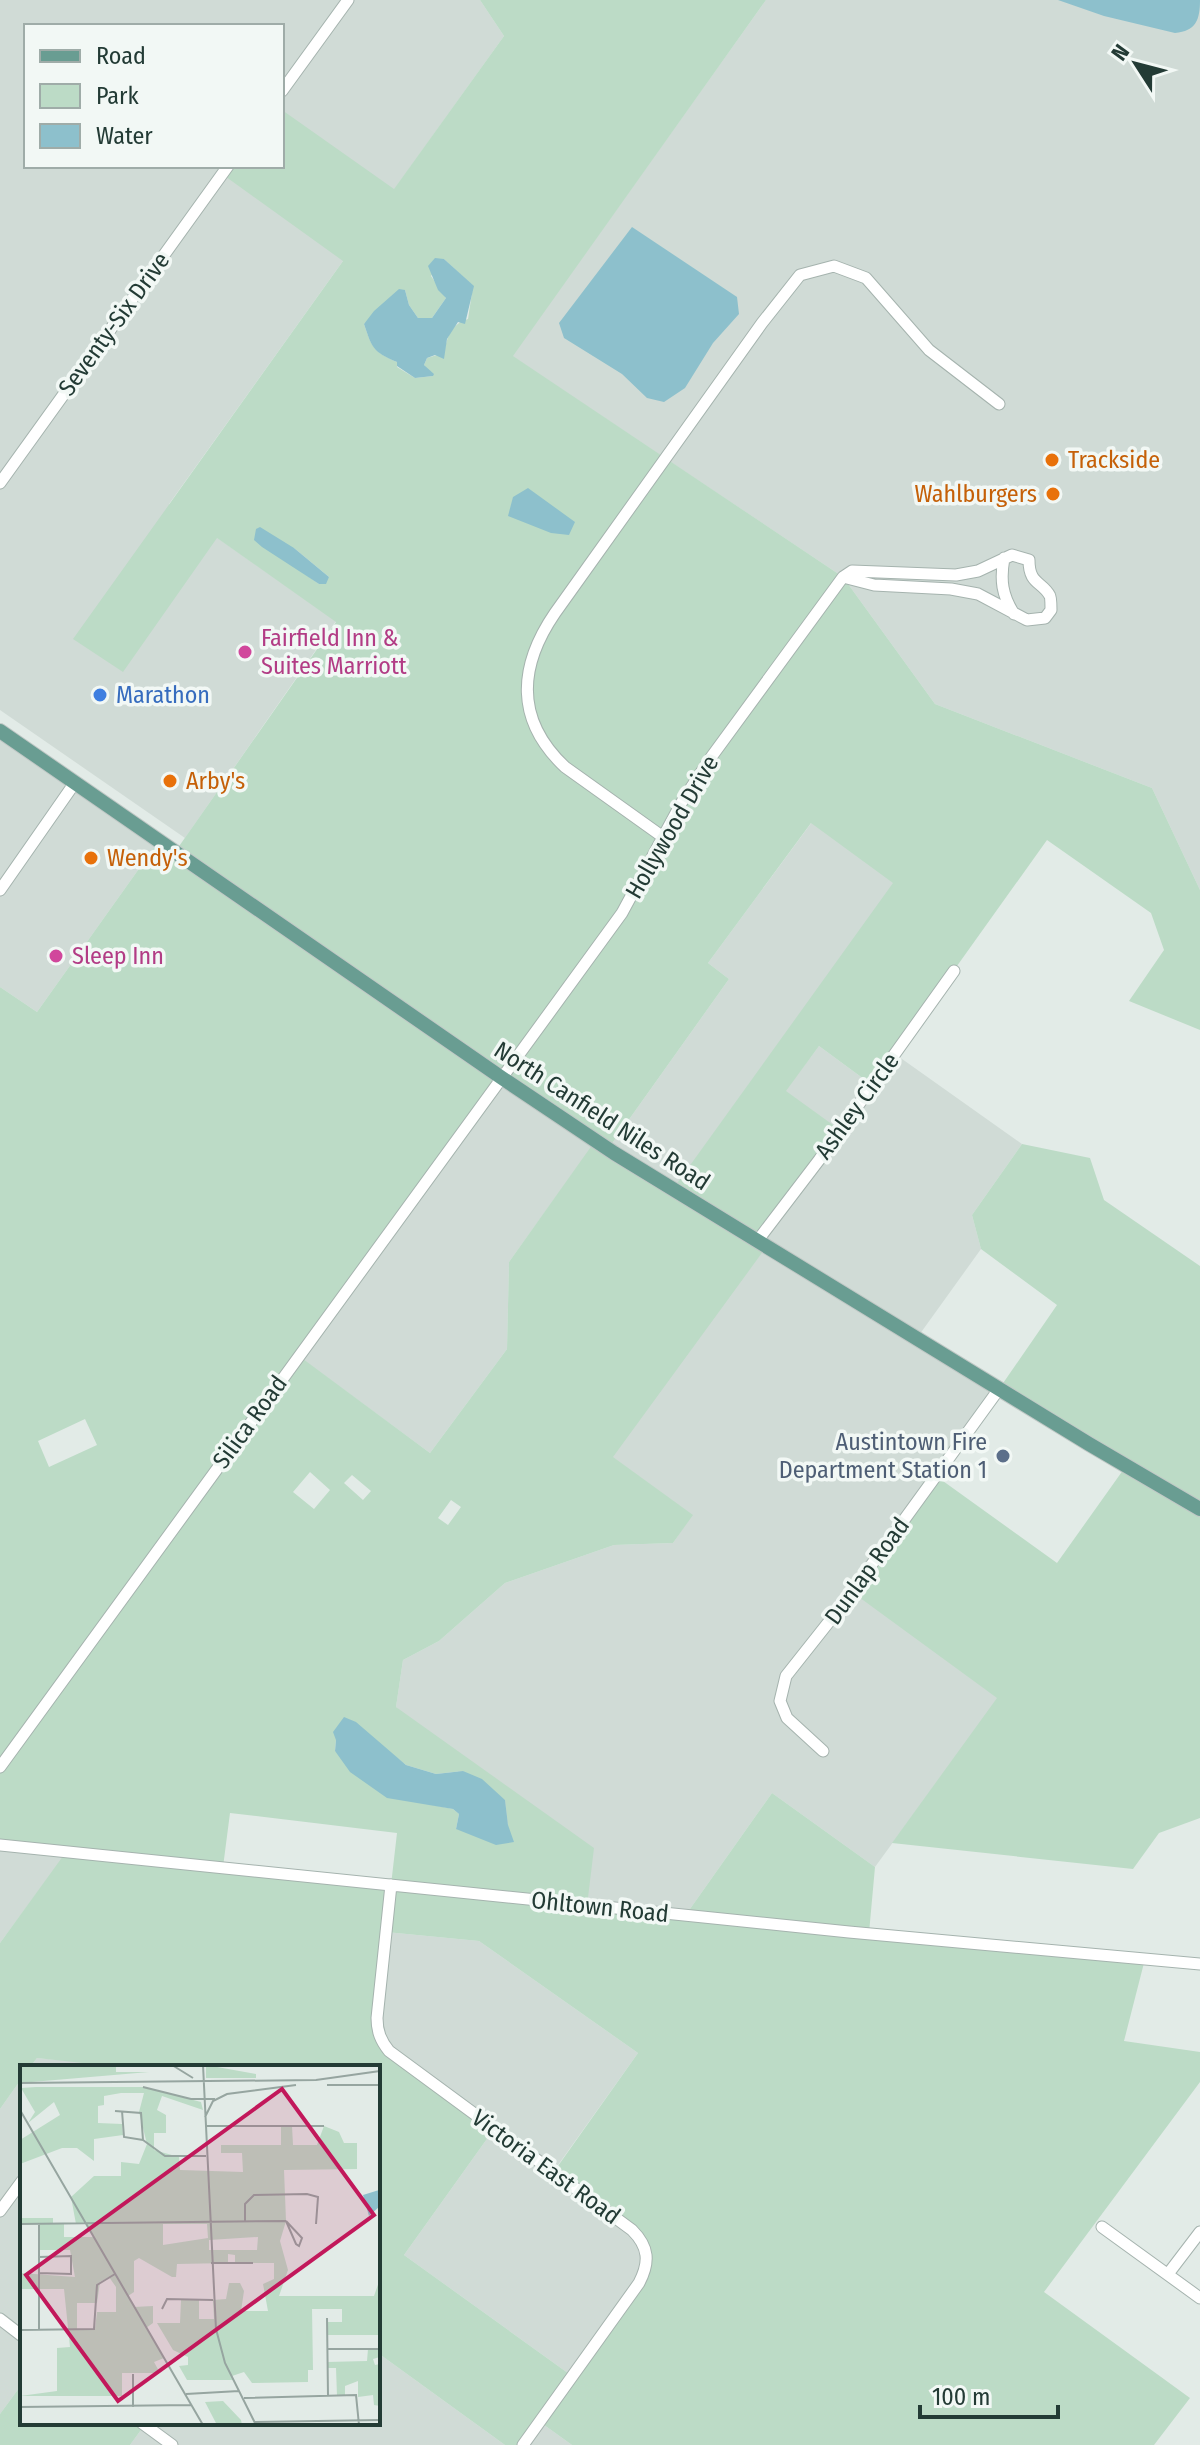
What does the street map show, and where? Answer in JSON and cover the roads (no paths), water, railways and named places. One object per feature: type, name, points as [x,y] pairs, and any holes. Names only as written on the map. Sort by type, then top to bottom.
[{"type":"main road","name":"North Canfield Niles Road","points":[[0,731],[614,1153],[1200,1509]]},
{"type":"street","points":[[284,88],[348,0]]},
{"type":"street","name":"Seventy-Six Drive","points":[[0,483],[227,168]]},
{"type":"street","points":[[663,837],[552,755],[530,713],[527,679],[531,658],[539,636],[762,323],[800,275],[834,266],[866,278],[929,350],[999,404]]},
{"type":"street","points":[[1017,555],[1029,560],[1033,577],[1050,595],[1051,610],[1045,618],[1027,620],[978,594],[951,589],[874,585],[843,577],[852,571],[956,575],[1017,555]]},
{"type":"street","points":[[1004,558],[1001,581],[1015,616]]},
{"type":"street","name":"Hollywood Drive","points":[[502,1078],[622,913],[712,756],[843,577]]},
{"type":"street","points":[[0,890],[74,784]]},
{"type":"street","name":"Ashley Circle","points":[[758,1240],[954,971]]},
{"type":"street","name":"Silica Road","points":[[0,1767],[502,1078]]},
{"type":"street","name":"Dunlap Road","points":[[823,1751],[787,1718],[780,1701],[786,1676],[843,1604],[999,1389]]},
{"type":"street","name":"Ohltown Road","points":[[0,1845],[834,1931],[1200,1964]]},
{"type":"street","name":"Victoria East Road","points":[[391,1885],[377,2018],[383,2044],[632,2230],[646,2249],[647,2265],[639,2283],[523,2445]]},
{"type":"street","points":[[0,2211],[20,2184]]},
{"type":"street","points":[[1102,2227],[1200,2298]]},
{"type":"street","points":[[1168,2274],[1200,2232]]},
{"type":"street","points":[[0,2319],[20,2334]]},
{"type":"street","points":[[145,2425],[172,2445]]},
{"type":"water","points":[[1058,0],[1200,0],[1199,13],[1192,27],[1175,33],[1104,16]]},
{"type":"water","points":[[632,227],[737,297],[739,314],[713,343],[685,388],[664,402],[647,398],[622,374],[564,338],[559,323]]},
{"type":"water","points":[[435,258],[444,259],[474,286],[465,324],[458,322],[447,339],[444,359],[435,355],[427,358],[424,365],[433,376],[415,378],[374,348],[364,324],[399,289],[405,290],[409,305],[418,318],[432,318],[446,298],[438,290],[428,266]]},
{"type":"water","points":[[528,488],[575,522],[569,535],[551,533],[508,516],[513,497]]},
{"type":"water","points":[[260,527],[294,548],[329,577],[326,584],[319,584],[262,547],[254,540],[256,529]]},
{"type":"water","points":[[344,1717],[356,1722],[406,1765],[436,1774],[463,1771],[482,1779],[505,1800],[514,1842],[496,1845],[456,1829],[459,1814],[453,1809],[387,1798],[350,1772],[335,1751],[333,1732]]},
{"type":"place","name":"Trackside","points":[[1052,460]]},
{"type":"place","name":"Wahlburgers","points":[[1053,494]]},
{"type":"place","name":"Fairfield Inn & Suites Marriott","points":[[245,652]]},
{"type":"place","name":"Marathon","points":[[100,695]]},
{"type":"place","name":"Arby's","points":[[170,781]]},
{"type":"place","name":"Wendy's","points":[[91,858]]},
{"type":"place","name":"Sleep Inn","points":[[56,956]]},
{"type":"place","name":"Austintown Fire Department Station 1","points":[[1003,1456]]}]
